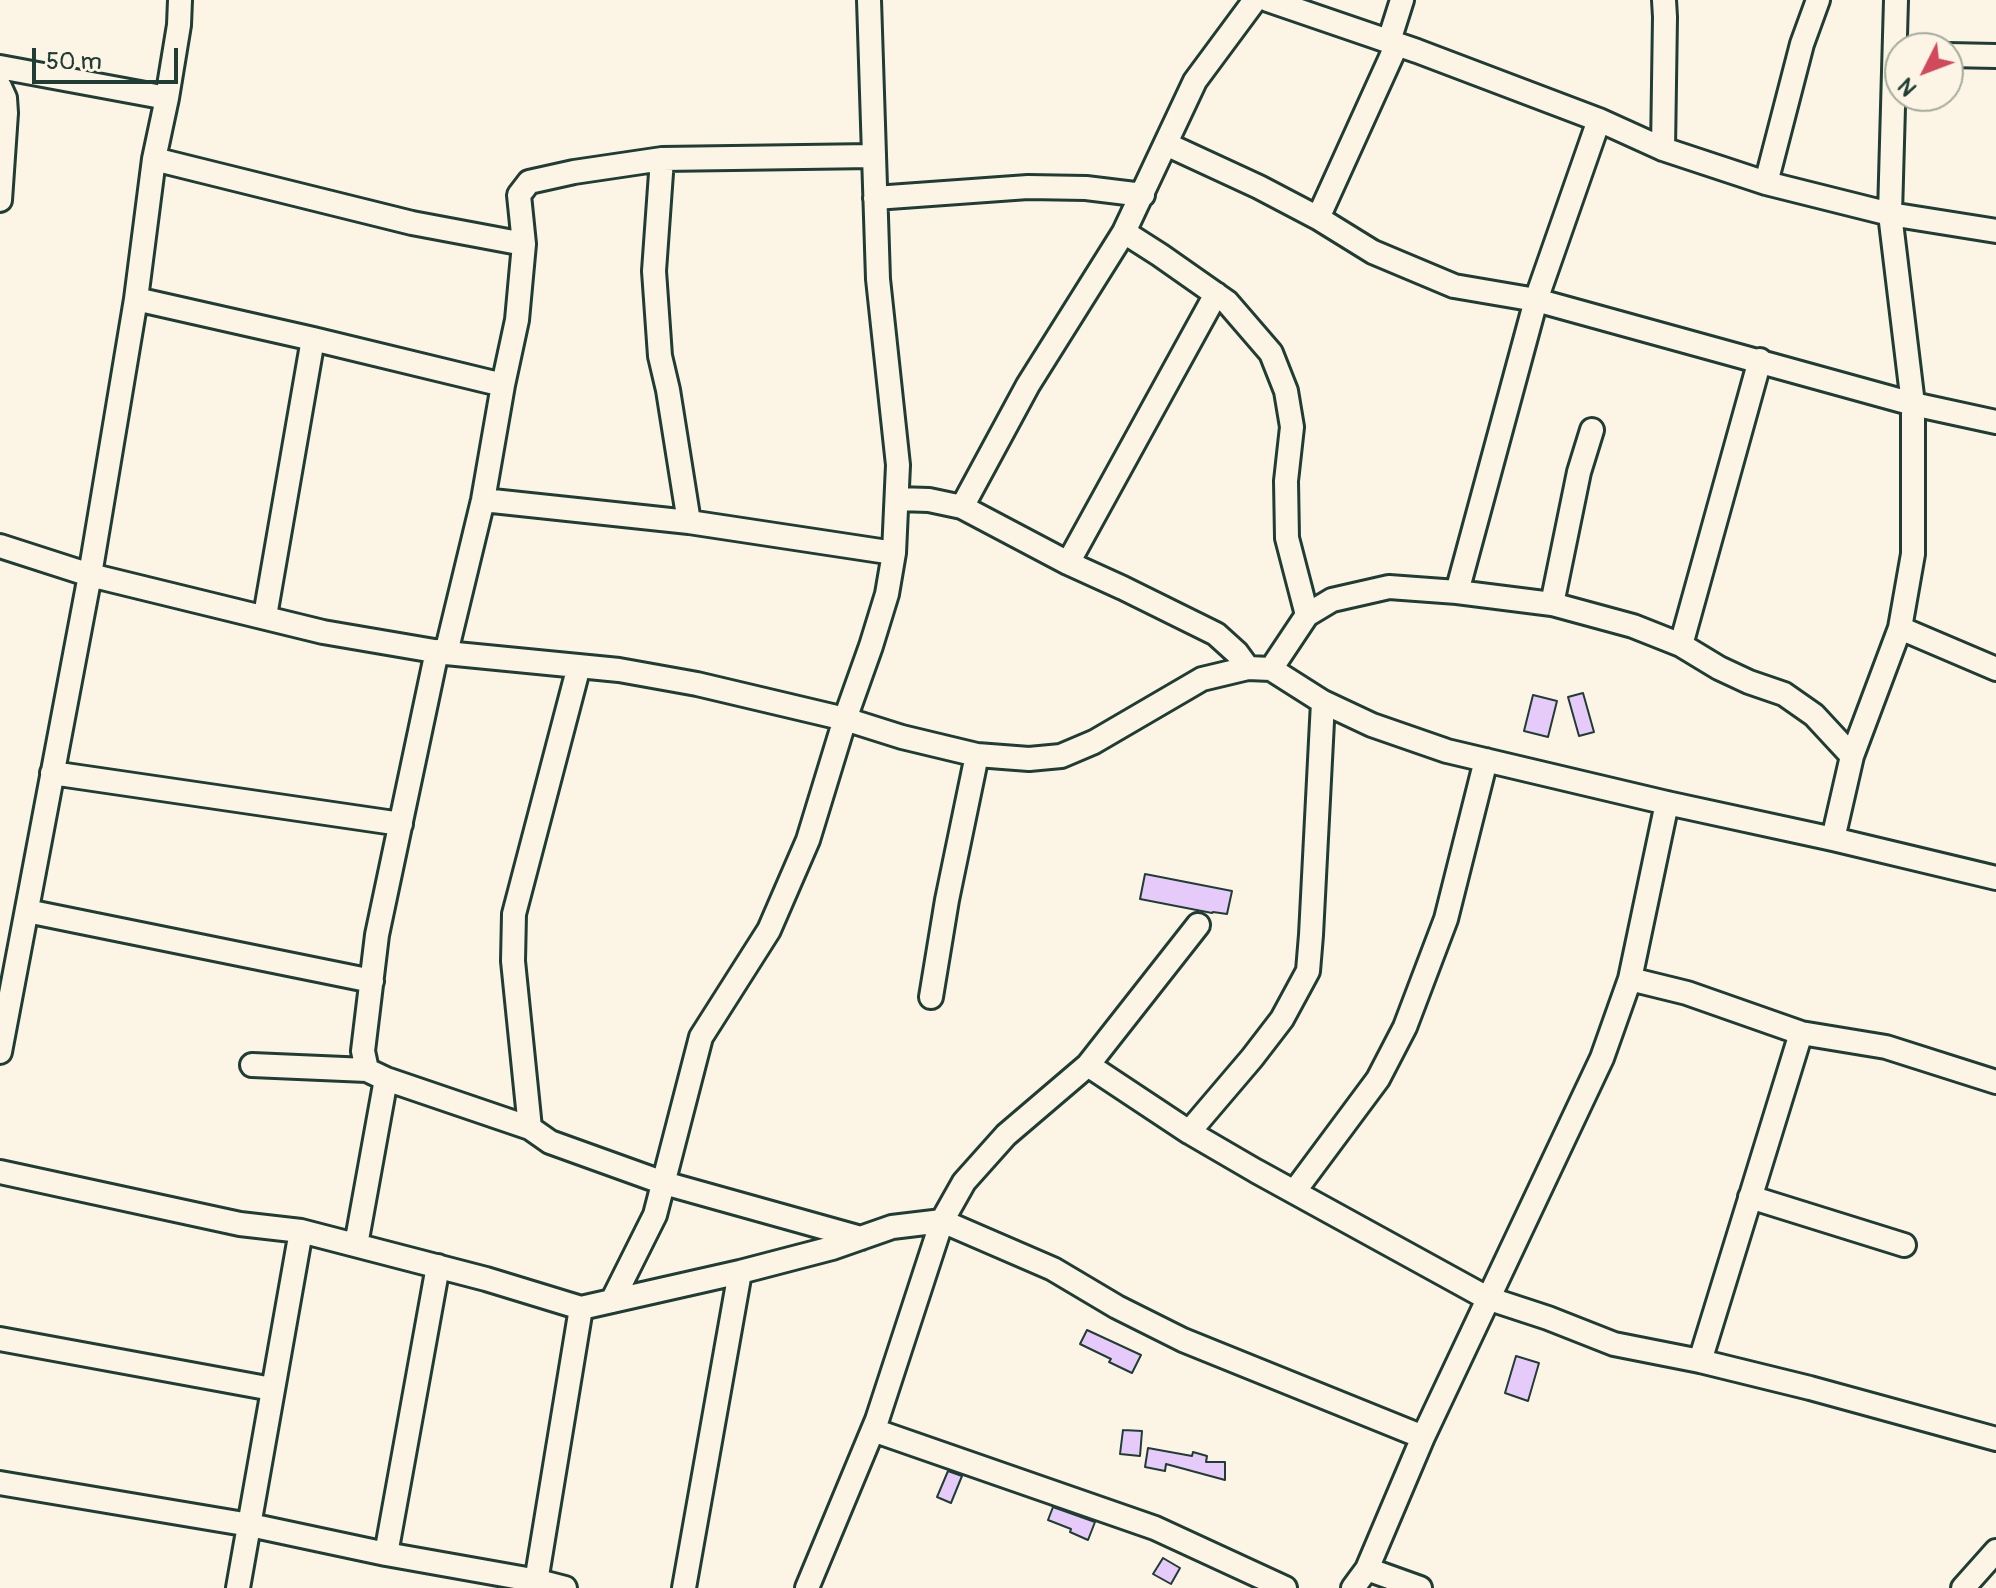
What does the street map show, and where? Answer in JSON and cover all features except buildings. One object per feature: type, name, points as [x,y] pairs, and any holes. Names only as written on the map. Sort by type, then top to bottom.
[{"type":"street","points":[[1,1040],[90,575],[136,299],[154,159],[179,25],[180,0]]},
{"type":"street","points":[[612,1301],[655,1215],[701,1037],[769,930],[808,840],[887,594],[894,553],[898,465],[878,279],[869,0]]},
{"type":"street","points":[[962,507],[1028,385],[1124,232],[1195,81],[1255,0]]},
{"type":"street","points":[[1268,0],[1599,120],[1663,149],[1766,183],[1890,214],[1996,231]]},
{"type":"street","points":[[1318,218],[1393,43],[1402,0]]},
{"type":"street","points":[[1663,149],[1664,0]]},
{"type":"street","points":[[1766,183],[1802,44],[1818,0]]},
{"type":"street","points":[[1896,0],[1897,32]]},
{"type":"street","points":[[1964,55],[1996,56]]},
{"type":"street","points":[[0,67],[167,98]]},
{"type":"street","points":[[0,87],[6,113],[0,200]]},
{"type":"street","points":[[1833,839],[1852,756],[1900,628],[1913,554],[1913,404],[1890,214],[1894,112]]},
{"type":"street","points":[[1457,592],[1536,300],[1599,120]]},
{"type":"street","points":[[1166,144],[1259,187],[1373,252],[1454,286],[1536,300],[1913,404],[1996,422]]},
{"type":"street","points":[[356,1245],[377,1075],[363,1051],[377,935],[441,652],[483,500],[517,320],[524,244],[519,195],[529,182],[662,159],[873,156]]},
{"type":"street","points":[[154,159],[412,223],[524,244]]},
{"type":"street","points":[[662,159],[654,271],[660,356],[689,522]]},
{"type":"street","points":[[875,198],[1028,187],[1086,188],[1143,195]]},
{"type":"street","points":[[1124,232],[1227,302],[1271,353],[1286,391],[1292,427],[1286,481],[1287,538],[1307,615]]},
{"type":"street","points":[[1068,563],[1216,294]]},
{"type":"street","points":[[136,299],[503,385]]},
{"type":"street","points":[[265,616],[313,339]]},
{"type":"street","points":[[1681,645],[1760,360]]},
{"type":"street","points":[[1552,604],[1579,472],[1592,430]]},
{"type":"street","points":[[897,499],[929,500],[962,507],[1068,563],[1216,634],[1248,668]]},
{"type":"street","points":[[483,500],[689,522],[894,553]]},
{"type":"street","points":[[0,546],[90,575],[323,632],[441,652],[619,670],[697,684],[845,719],[977,755],[1029,759],[1061,756],[1094,742],[1202,679],[1248,668],[1271,669],[1323,702],[1372,725],[1447,751],[1996,878]]},
{"type":"street","points":[[1271,669],[1307,615],[1332,600],[1389,587],[1552,604],[1633,626],[1681,645],[1749,682],[1784,694],[1814,715],[1852,756]]},
{"type":"street","points":[[1900,628],[1996,669]]},
{"type":"street","points":[[530,1128],[513,961],[514,914],[579,666]]},
{"type":"street","points":[[1189,1132],[1282,1019],[1308,971],[1323,702]]},
{"type":"street","points":[[931,997],[977,755]]},
{"type":"street","points":[[1294,1192],[1378,1079],[1405,1027],[1446,919],[1486,760]]},
{"type":"street","points":[[52,773],[401,824]]},
{"type":"street","points":[[1353,1588],[1367,1569],[1423,1437],[1602,1058],[1630,979],[1667,803]]},
{"type":"street","points":[[27,911],[372,981]]},
{"type":"street","points":[[807,1588],[873,1430],[942,1221],[964,1182],[1006,1135],[1088,1065],[1198,925]]},
{"type":"street","points":[[1630,979],[1687,993],[1801,1033],[1886,1047],[1996,1082]]},
{"type":"street","points":[[1700,1361],[1801,1033]]},
{"type":"street","points":[[252,1065],[377,1075],[530,1128],[550,1142],[664,1183],[861,1238]]},
{"type":"street","points":[[1088,1065],[1189,1132],[1487,1298],[1614,1344],[1810,1388],[1996,1439]]},
{"type":"street","points":[[0,1172],[240,1224],[301,1231],[438,1266],[581,1308],[740,1272],[832,1248],[892,1227],[942,1221],[1053,1269],[1117,1307],[1183,1340],[1423,1437]]},
{"type":"street","points":[[1750,1197],[1904,1245]]},
{"type":"street","points":[[238,1588],[301,1231]]},
{"type":"street","points":[[386,1554],[438,1266]]},
{"type":"street","points":[[684,1588],[740,1272]]},
{"type":"street","points":[[536,1585],[581,1308]]},
{"type":"street","points":[[0,1339],[272,1389]]},
{"type":"street","points":[[873,1430],[1155,1528],[1285,1588]]},
{"type":"street","points":[[0,1483],[250,1525],[536,1585],[565,1588]]},
{"type":"street","points":[[1963,1588],[1996,1551]]},
{"type":"street","points":[[1367,1569],[1420,1588]]}]
